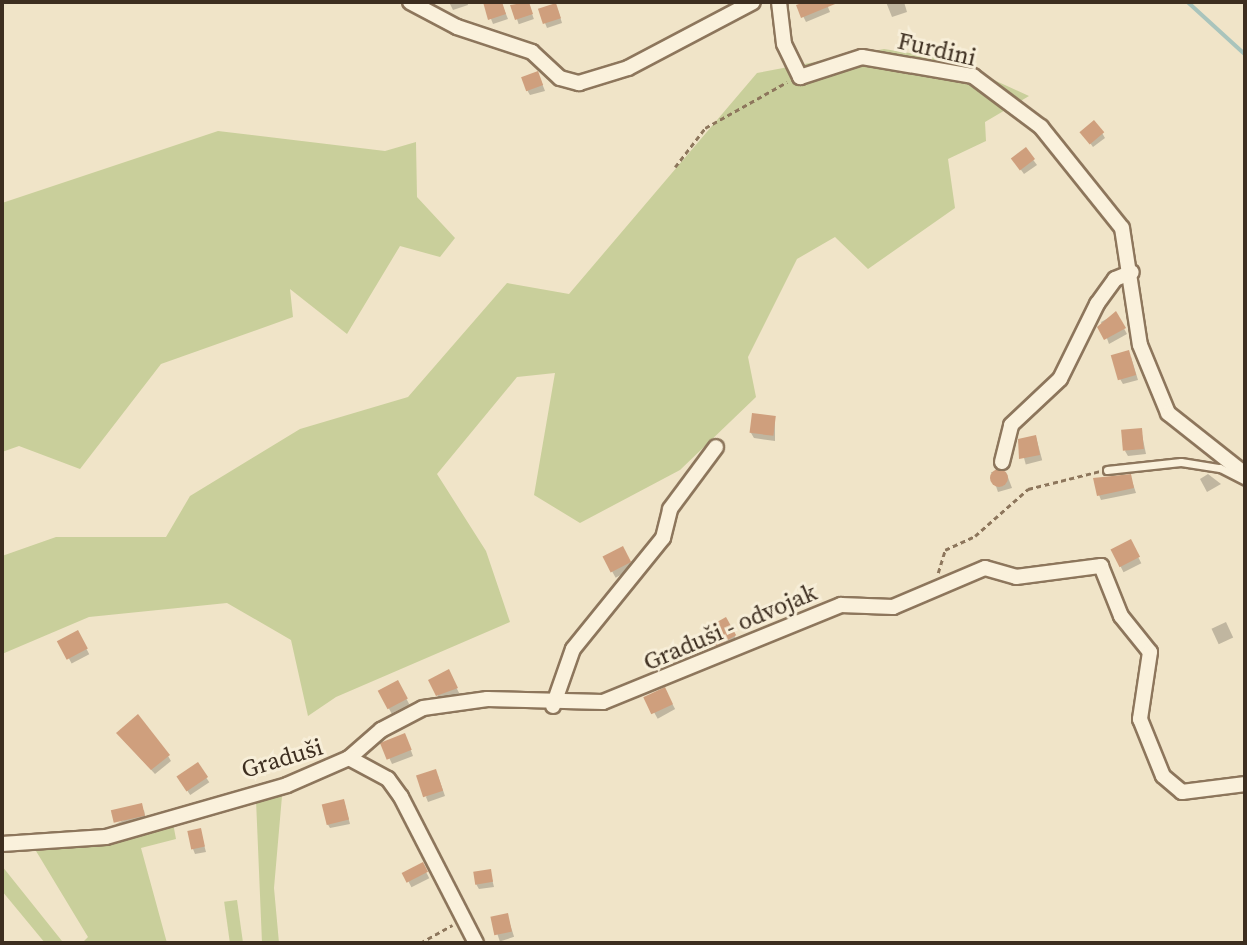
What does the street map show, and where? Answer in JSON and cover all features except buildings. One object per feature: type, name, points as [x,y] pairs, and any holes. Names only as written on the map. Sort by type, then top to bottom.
[{"type":"street","points":[[410,2],[457,27],[532,52],[560,78],[579,83],[628,68],[753,2]]},
{"type":"street","points":[[779,2],[784,44],[800,77]]},
{"type":"street","name":"Furdini","points":[[800,77],[862,57],[973,76],[1041,127],[1122,228],[1132,272],[1140,345],[1168,414],[1245,474]]},
{"type":"street","points":[[1002,462],[1011,425],[1044,399],[1097,304],[1115,279],[1132,272]]},
{"type":"street","points":[[553,706],[573,649],[663,538],[670,509],[716,447]]},
{"type":"street","name":"Graduši - odvojak","points":[[349,758],[381,730],[423,708],[487,699],[553,706],[603,702],[841,605],[893,607],[985,568],[1016,578],[1101,566],[1121,616],[1150,652],[1140,719],[1163,776],[1182,792],[1245,784]]},
{"type":"street","name":"Graduši","points":[[2,844],[106,837],[287,785],[349,758],[388,779],[476,943]]},
{"type":"lane","points":[[1107,470],[1181,461],[1220,468],[1245,481]]},
{"type":"path","points":[[675,167],[705,128],[800,77]]},
{"type":"path","points":[[939,563],[945,550],[975,536],[1028,489],[1107,470]]},
{"type":"path","points":[[420,943],[464,919]]},
{"type":"green space","points":[[884,49],[948,59],[1029,96],[985,122],[986,141],[948,159],[955,208],[868,269],[835,237],[797,259],[748,357],[756,397],[680,470],[580,523],[534,495],[555,373],[517,377],[437,474],[486,551],[510,622],[336,697],[308,716],[291,640],[227,603],[89,617],[2,654],[2,556],[56,537],[166,537],[190,496],[300,429],[408,397],[507,283],[569,294],[757,73]]},
{"type":"green space","points":[[218,131],[385,151],[416,142],[417,197],[455,238],[440,257],[400,246],[347,334],[290,289],[293,317],[161,364],[80,469],[19,446],[2,452],[2,203]]},
{"type":"green space","points":[[282,796],[274,888],[279,943],[262,943],[256,800]]},
{"type":"green space","points":[[173,823],[176,839],[141,848],[167,943],[82,943],[88,937],[36,851]]},
{"type":"green space","points":[[2,866],[62,941],[67,943],[45,943],[2,891]]},
{"type":"green space","points":[[237,900],[243,943],[230,943],[224,902]]},
{"type":"waterway","points":[[1188,2],[1245,54]]}]
